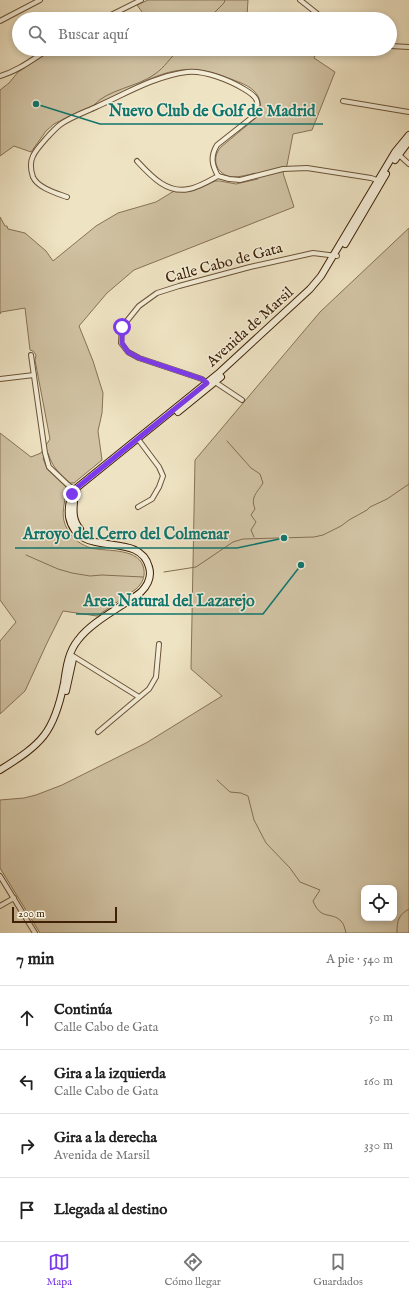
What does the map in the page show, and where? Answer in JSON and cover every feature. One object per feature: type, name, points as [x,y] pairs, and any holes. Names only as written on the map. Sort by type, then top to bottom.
[{"type":"street","points":[[17,12],[40,0]]},
{"type":"street","points":[[117,12],[140,0]]},
{"type":"street","points":[[300,0],[315,12]]},
{"type":"street","points":[[0,21],[12,15]]},
{"type":"street","points":[[397,46],[409,47]]},
{"type":"street","points":[[0,76],[8,74],[38,56]]},
{"type":"street","points":[[67,197],[42,185],[33,177],[31,167],[33,156],[51,134],[61,124],[98,106],[163,77],[188,72],[217,76],[255,95],[258,102],[258,108],[254,115],[215,149],[212,161],[218,176]]},
{"type":"street","points":[[343,100],[409,112]]},
{"type":"street","name":"Avenida de Marsil","points":[[76,491],[215,382],[314,292],[379,181],[409,135]]},
{"type":"street","name":"Avenida de Marsil","points":[[397,153],[409,142]]},
{"type":"street","points":[[397,153],[409,164]]},
{"type":"street","points":[[137,162],[153,178],[165,186],[180,190],[190,189],[218,176],[240,180],[283,168],[307,168],[379,181]]},
{"type":"street","name":"Calle Cabo de Gata","points":[[207,383],[202,379],[139,358],[128,352],[122,343],[122,327],[139,306],[157,293],[250,267],[313,253],[335,256]]},
{"type":"street","name":"Avenida de Marsil","points":[[139,441],[207,383],[301,299],[321,276],[335,256]]},
{"type":"street","points":[[0,770],[20,758],[48,731],[60,705],[72,656],[80,643],[144,595],[152,584],[154,574],[151,559],[143,549],[137,546],[89,537],[78,527],[73,510],[76,491],[49,466],[45,453],[31,355]]},
{"type":"street","points":[[0,379],[34,376]]},
{"type":"street","points":[[215,382],[242,400]]},
{"type":"street","points":[[138,507],[152,499],[159,487],[162,476],[160,467],[139,441]]},
{"type":"street","points":[[98,732],[149,689],[156,677],[159,644]]},
{"type":"street","points":[[72,656],[139,697]]},
{"type":"street","points":[[0,775],[24,760],[36,750],[56,725],[64,706],[72,656]]},
{"type":"street","points":[[0,876],[35,933]]},
{"type":"street","points":[[0,906],[14,898]]},
{"type":"shaded area","points":[[148,0],[248,0],[247,12],[142,12],[137,5]]},
{"type":"shaded area","points":[[43,56],[315,56],[314,58],[335,72],[312,130],[293,134],[287,165],[283,173],[294,207],[134,270],[107,293],[79,326],[93,361],[103,393],[102,413],[98,431],[102,460],[74,483],[70,483],[54,466],[48,453],[46,457],[43,458],[47,469],[66,487],[63,515],[66,526],[71,535],[78,542],[91,548],[122,552],[137,557],[142,563],[144,575],[141,583],[136,589],[97,616],[63,611],[25,691],[0,714],[0,641],[16,622],[0,600],[0,433],[31,457],[41,453],[50,439],[35,360],[36,355],[30,350],[25,308],[1,312],[0,314],[0,217],[8,229],[25,233],[46,251],[53,261],[96,226],[118,213],[156,202],[174,191],[191,191],[215,181],[236,184],[258,179],[255,173],[238,177],[223,174],[217,166],[216,157],[221,147],[257,117],[260,110],[260,103],[256,93],[241,83],[211,72],[182,70],[168,72],[54,124],[46,131],[31,152],[14,146],[0,156],[0,90],[9,83],[18,72]]},
{"type":"shaded area","points":[[409,228],[409,933],[40,933],[0,868],[0,800],[24,798],[62,785],[146,743],[222,696],[191,669],[195,460],[320,312]]},
{"type":"waterway","points":[[215,12],[225,0]]},
{"type":"waterway","points":[[94,105],[107,95],[140,82],[155,74],[173,56]]},
{"type":"waterway","points":[[227,441],[251,468],[260,474],[263,483],[253,501],[255,509],[251,515],[256,522],[251,530],[254,537]]},
{"type":"waterway","points":[[164,572],[196,567],[233,542],[243,539],[314,537],[323,535],[341,526],[370,507],[387,499],[409,484]]},
{"type":"waterway","points":[[26,555],[58,569],[72,573],[90,576],[102,575],[143,577]]},
{"type":"waterway","points":[[217,780],[230,792],[241,793],[248,796],[254,820],[266,843],[290,868],[300,882],[320,890],[313,901],[316,907],[319,911],[334,916],[341,921],[344,925],[346,933]]},
{"type":"waterway","points":[[397,933],[397,925],[400,916],[409,909]]},
{"type":"place","name":"Nuevo Club de Golf de Madrid","points":[[36,104]]},
{"type":"place","name":"Arroyo del Cerro del Colmenar","points":[[284,538]]},
{"type":"place","name":"Area Natural del Lazarejo","points":[[301,565]]},
{"type":"route","points":[[72,494],[74,490],[207,383],[202,379],[139,358],[128,352],[122,343],[122,327]]}]
